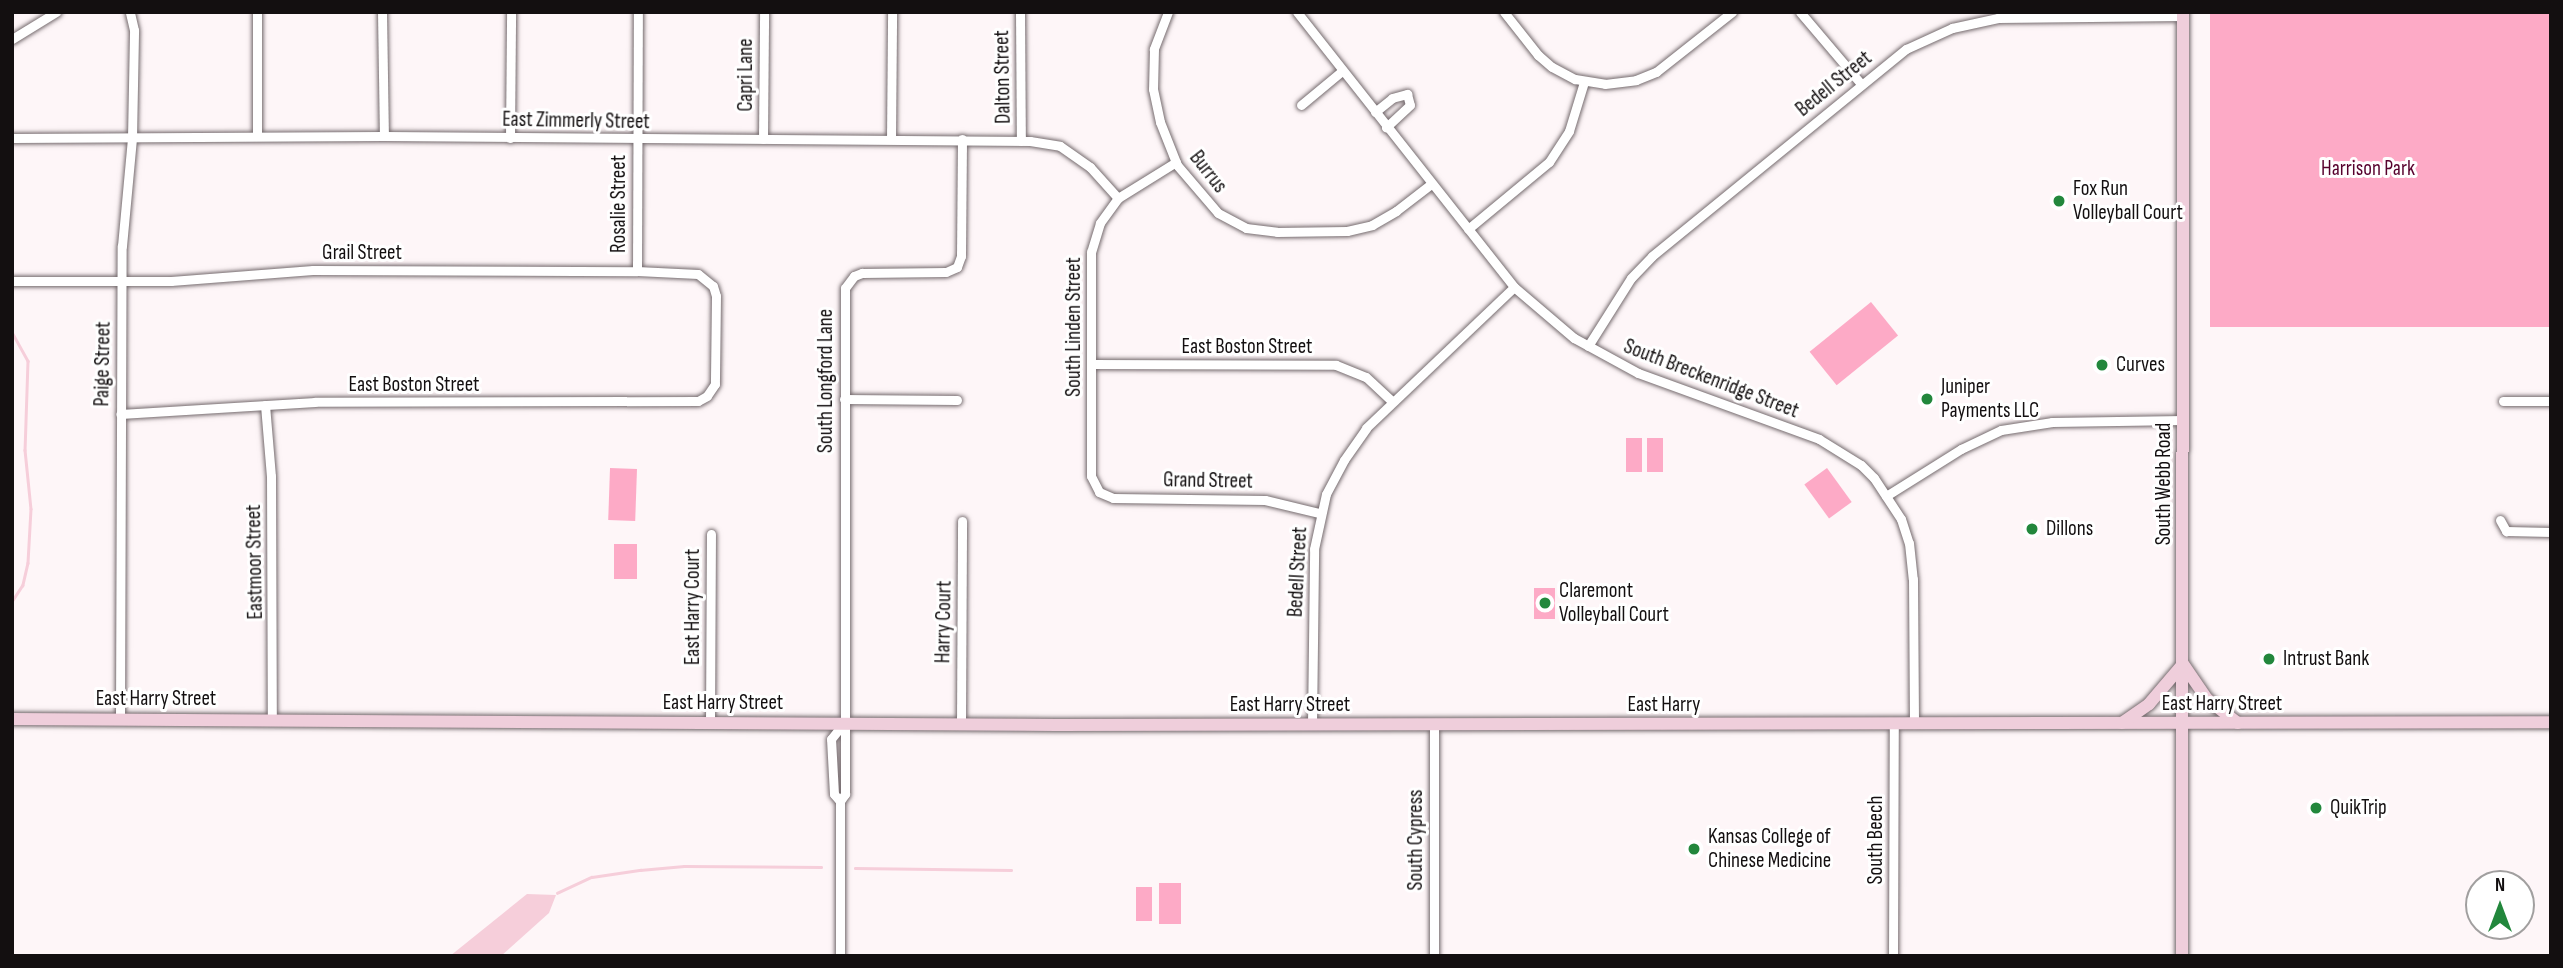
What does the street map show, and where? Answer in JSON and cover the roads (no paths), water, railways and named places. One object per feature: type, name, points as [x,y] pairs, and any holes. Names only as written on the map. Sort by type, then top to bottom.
[{"type":"main road","name":"South Webb Road","points":[[2182,956],[2183,14]]},
{"type":"main road","points":[[2122,723],[2150,704],[2183,664],[2207,699],[2239,723]]},
{"type":"main road","name":"East Harry Street","points":[[12,719],[1434,724]]},
{"type":"main road","name":"East Harry Street","points":[[1894,724],[2551,722]]},
{"type":"main road","name":"East Harry","points":[[1434,724],[1894,724]]},
{"type":"street","points":[[12,39],[56,12]]},
{"type":"street","name":"Paige Street","points":[[120,718],[120,414],[122,281],[132,138],[134,30],[130,12]]},
{"type":"street","points":[[257,12],[257,136]]},
{"type":"street","points":[[382,12],[384,136]]},
{"type":"street","points":[[510,138],[511,12]]},
{"type":"street","name":"Rosalie Street","points":[[637,271],[638,12]]},
{"type":"street","name":"Capri Lane","points":[[764,12],[764,139]]},
{"type":"street","points":[[891,139],[892,12]]},
{"type":"street","name":"Dalton Street","points":[[1020,12],[1021,141]]},
{"type":"street","points":[[1504,12],[1545,61],[1567,76],[1584,82],[1615,84],[1646,77],[1665,67],[1732,12]]},
{"type":"street","points":[[1800,12],[1861,84]]},
{"type":"street","name":"Burrus","points":[[1166,13],[1154,49],[1153,89],[1160,122],[1176,162],[1218,213],[1246,228],[1277,232],[1347,231],[1372,225],[1396,211],[1431,184]]},
{"type":"street","name":"South Breckenridge Street","points":[[1300,13],[1342,71],[1514,287],[1588,346],[1638,373],[1819,439],[1861,465],[1901,519],[1909,543],[1913,579],[1914,724]]},
{"type":"street","name":"Bedell Street","points":[[1588,346],[1631,278],[1652,256],[1906,50],[1952,28],[1998,18],[2085,14],[2183,14]]},
{"type":"street","points":[[1301,105],[1342,71]]},
{"type":"street","points":[[1468,229],[1549,162],[1569,131],[1584,82]]},
{"type":"street","points":[[1375,112],[1392,97],[1406,94],[1410,105],[1386,127]]},
{"type":"street","name":"East Zimmerly Street","points":[[12,138],[384,136],[1021,141],[1060,146],[1090,167],[1118,198]]},
{"type":"street","name":"South Longford Lane","points":[[840,956],[840,801],[845,794],[843,303],[848,283],[862,274],[946,272],[957,267],[961,256],[962,139]]},
{"type":"street","name":"South Linden Street","points":[[1097,489],[1091,476],[1091,252],[1100,223],[1118,198],[1176,162]]},
{"type":"street","name":"Grail Street","points":[[12,281],[122,281],[313,270],[637,271],[698,274],[709,282],[716,296],[715,384],[707,396]]},
{"type":"street","name":"Bedell Street","points":[[1312,725],[1314,549],[1319,513],[1334,477],[1354,444],[1392,401],[1514,287]]},
{"type":"street","name":"East Boston Street","points":[[1091,364],[1336,365],[1366,377],[1392,401]]},
{"type":"street","name":"East Boston Street","points":[[120,414],[315,402],[689,403],[707,396]]},
{"type":"street","points":[[844,398],[957,400]]},
{"type":"street","points":[[2503,401],[2551,401]]},
{"type":"street","name":"Eastmoor Street","points":[[265,405],[272,545],[272,719]]},
{"type":"street","points":[[1886,496],[1961,449],[2001,430],[2052,422],[2183,420]]},
{"type":"street","name":"Grand Street","points":[[1097,489],[1112,498],[1265,500],[1319,513]]},
{"type":"street","points":[[2500,520],[2506,531],[2551,531]]},
{"type":"street","name":"Harry Court","points":[[961,724],[962,521]]},
{"type":"street","name":"East Harry Court","points":[[710,722],[711,534]]},
{"type":"street","name":"South Cypress","points":[[1434,724],[1434,956]]},
{"type":"street","name":"South Beech","points":[[1893,956],[1894,724]]},
{"type":"waterway","points":[[12,332],[28,361],[25,450],[31,509],[28,563],[23,585],[12,602]]},
{"type":"waterway","points":[[557,893],[592,877],[640,870],[684,866],[821,867]]},
{"type":"waterway","points":[[855,868],[1011,870]]},
{"type":"place","name":"Fox Run Volleyball Court","points":[[2059,201]]},
{"type":"place","name":"Curves","points":[[2102,365]]},
{"type":"place","name":"Juniper Payments LLC","points":[[1927,399]]},
{"type":"place","name":"Dillons","points":[[2032,529]]},
{"type":"place","name":"Claremont Volleyball Court","points":[[1545,603]]},
{"type":"place","name":"Intrust Bank","points":[[2269,659]]},
{"type":"place","name":"QuikTrip","points":[[2316,808]]},
{"type":"place","name":"Kansas College of Chinese Medicine","points":[[1694,849]]},
{"type":"park label","name":"Harrison Park","points":[[2368,169]]}]
